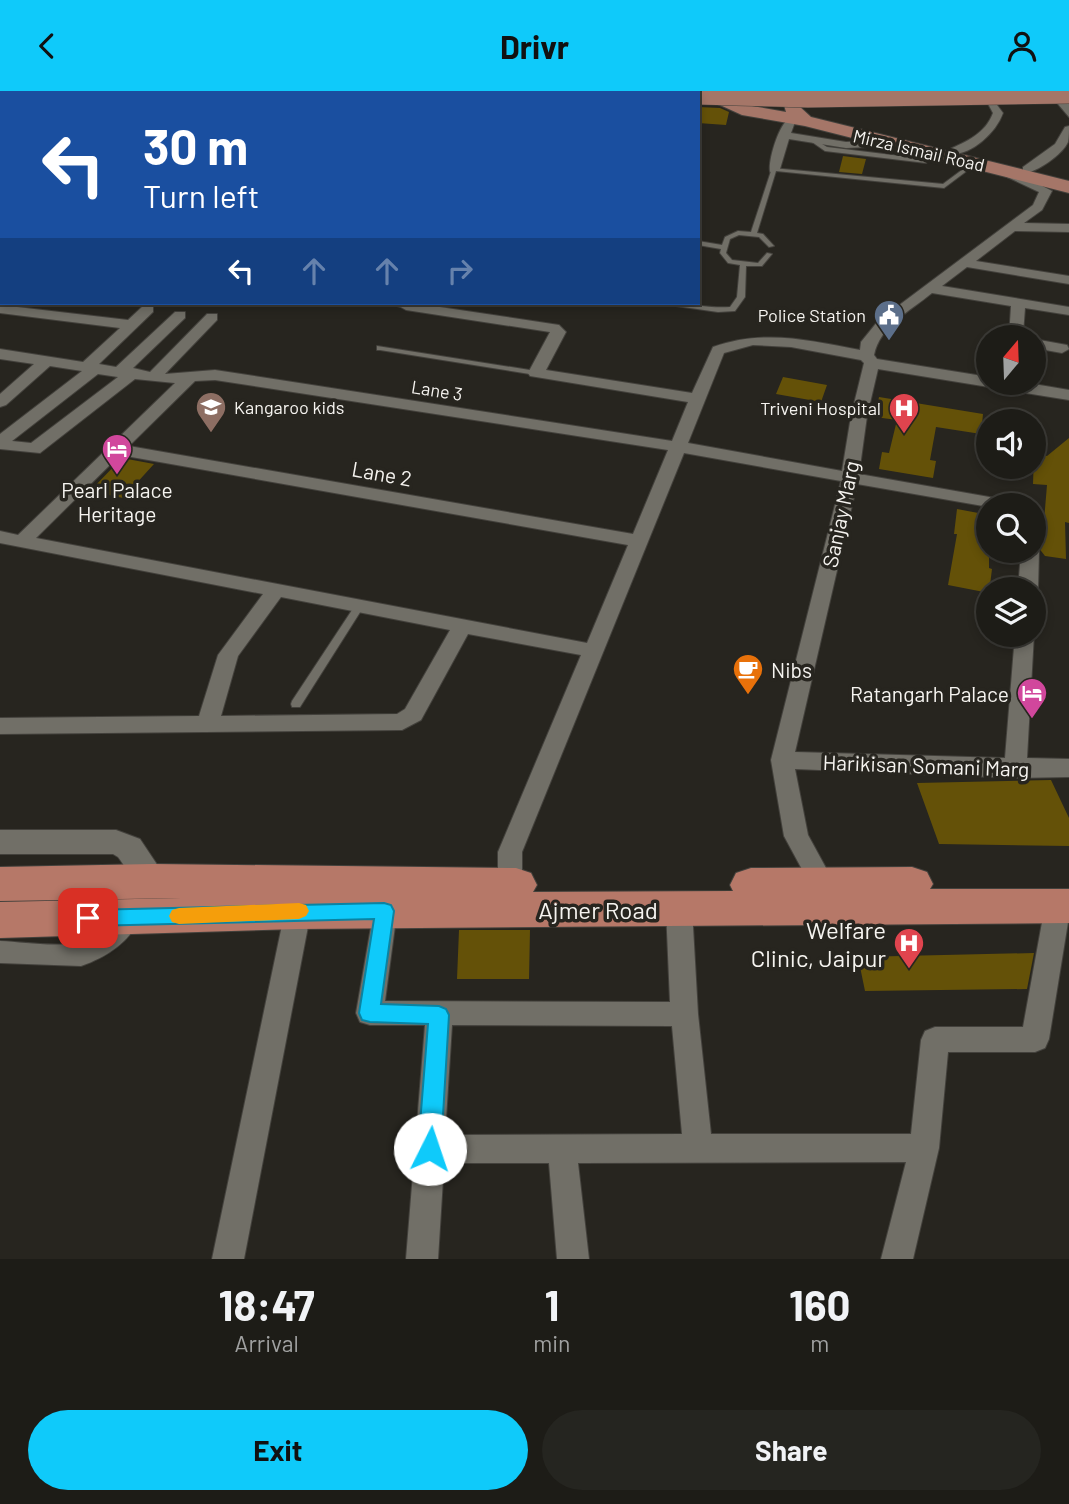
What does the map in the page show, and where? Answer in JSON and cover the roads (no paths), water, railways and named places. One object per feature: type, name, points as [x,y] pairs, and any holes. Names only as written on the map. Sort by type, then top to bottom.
[{"type":"highway","name":"Ajmer Road","points":[[106,907],[153,881],[510,885],[828,897],[1066,899]]},
{"type":"highway","points":[[0,884],[106,907]]},
{"type":"highway","name":"Ajmer Road","points":[[106,907],[298,911],[679,909],[828,897]]},
{"type":"highway","points":[[0,920],[106,907]]},
{"type":"main road","points":[[711,96],[923,91]]},
{"type":"main road","points":[[711,96],[794,109],[1064,99]]},
{"type":"main road","points":[[700,97],[1064,99]]},
{"type":"main road","name":"Mirza Ismail Road","points":[[794,109],[833,129],[1069,180]]},
{"type":"main road","name":"Mirza Ismail Road","points":[[794,109],[839,125],[1069,187]]},
{"type":"street","points":[[944,153],[983,137],[995,126],[998,113],[991,100]]},
{"type":"street","points":[[794,109],[814,141]]},
{"type":"street","points":[[774,169],[794,109]]},
{"type":"street","points":[[814,141],[833,129]]},
{"type":"street","points":[[1027,170],[1060,146],[1069,129]]},
{"type":"street","points":[[814,141],[846,145],[892,143]]},
{"type":"street","name":"Sanjay Marg","points":[[828,897],[796,836],[782,760],[850,478],[869,359],[869,342],[883,324],[1038,207],[1046,191],[1005,171]]},
{"type":"street","points":[[1011,227],[1069,228]]},
{"type":"street","points":[[965,263],[1069,280]]},
{"type":"street","points":[[931,289],[1069,311]]},
{"type":"street","points":[[1018,303],[1018,325]]},
{"type":"street","points":[[406,306],[554,328],[559,332],[536,373],[699,398]]},
{"type":"street","points":[[0,309],[132,325]]},
{"type":"street","points":[[0,443],[91,367],[148,309]]},
{"type":"street","points":[[0,443],[34,449],[127,372],[180,316]]},
{"type":"street","points":[[154,377],[212,317]]},
{"type":"street","points":[[510,885],[510,852],[719,350],[737,341],[780,343],[976,380]]},
{"type":"street","points":[[1046,345],[1062,348]]},
{"type":"street","name":"Lane 3","points":[[3,358],[47,361],[154,377],[215,375],[679,447],[976,500]]},
{"type":"street","points":[[0,402],[47,361]]},
{"type":"street","points":[[22,541],[190,377]]},
{"type":"street","points":[[1046,391],[1069,395]]},
{"type":"street","name":"Lane 2","points":[[116,449],[640,541]]},
{"type":"street","points":[[0,537],[594,651]]},
{"type":"street","points":[[208,722],[229,655],[276,590]]},
{"type":"street","points":[[0,726],[402,722],[413,715],[462,626]]},
{"type":"street","points":[[1015,769],[1024,647]]},
{"type":"street","name":"Harikisan Somani Marg","points":[[782,760],[1015,769],[1069,768]]},
{"type":"street","points":[[0,842],[116,842],[129,848],[153,881]]},
{"type":"street","points":[[897,1259],[924,1148],[935,1040],[1035,1039],[1066,899]]},
{"type":"street","points":[[0,952],[81,955],[106,943],[106,907]]},
{"type":"street","points":[[679,909],[684,1013],[698,1149]]},
{"type":"street","points":[[228,1259],[298,911]]},
{"type":"street","points":[[384,911],[370,1013],[684,1013]]},
{"type":"street","points":[[422,1259],[439,1015]]},
{"type":"street","points":[[430,1149],[924,1148]]},
{"type":"street","points":[[562,1149],[573,1259]]},
{"type":"lane","points":[[814,141],[824,149],[926,161],[944,153]]},
{"type":"lane","points":[[754,233],[774,169],[944,186],[974,163]]},
{"type":"lane","points":[[754,233],[766,237],[770,250],[760,265],[743,265],[726,260],[724,247],[731,235],[754,233]]},
{"type":"lane","points":[[700,243],[724,247]]},
{"type":"lane","points":[[683,305],[718,310],[732,309],[741,297],[743,265]]},
{"type":"lane","points":[[400,305],[406,306]]},
{"type":"lane","points":[[380,348],[536,373]]},
{"type":"lane","points":[[296,704],[359,606]]},
{"type":"railway","points":[[700,101],[1069,97]]},
{"type":"place","name":"Police Station","points":[[889,342]]},
{"type":"place","name":"Kangaroo kids","points":[[211,434]]},
{"type":"place","name":"Triveni Hospital","points":[[904,435]]},
{"type":"place","name":"Pearl Palace Heritage","points":[[117,476]]},
{"type":"place","name":"Nibs","points":[[748,696]]},
{"type":"place","name":"Ratangarh Palace","points":[[1032,720]]},
{"type":"place","name":"Welfare Clinic, Jaipur","points":[[909,970]]}]
